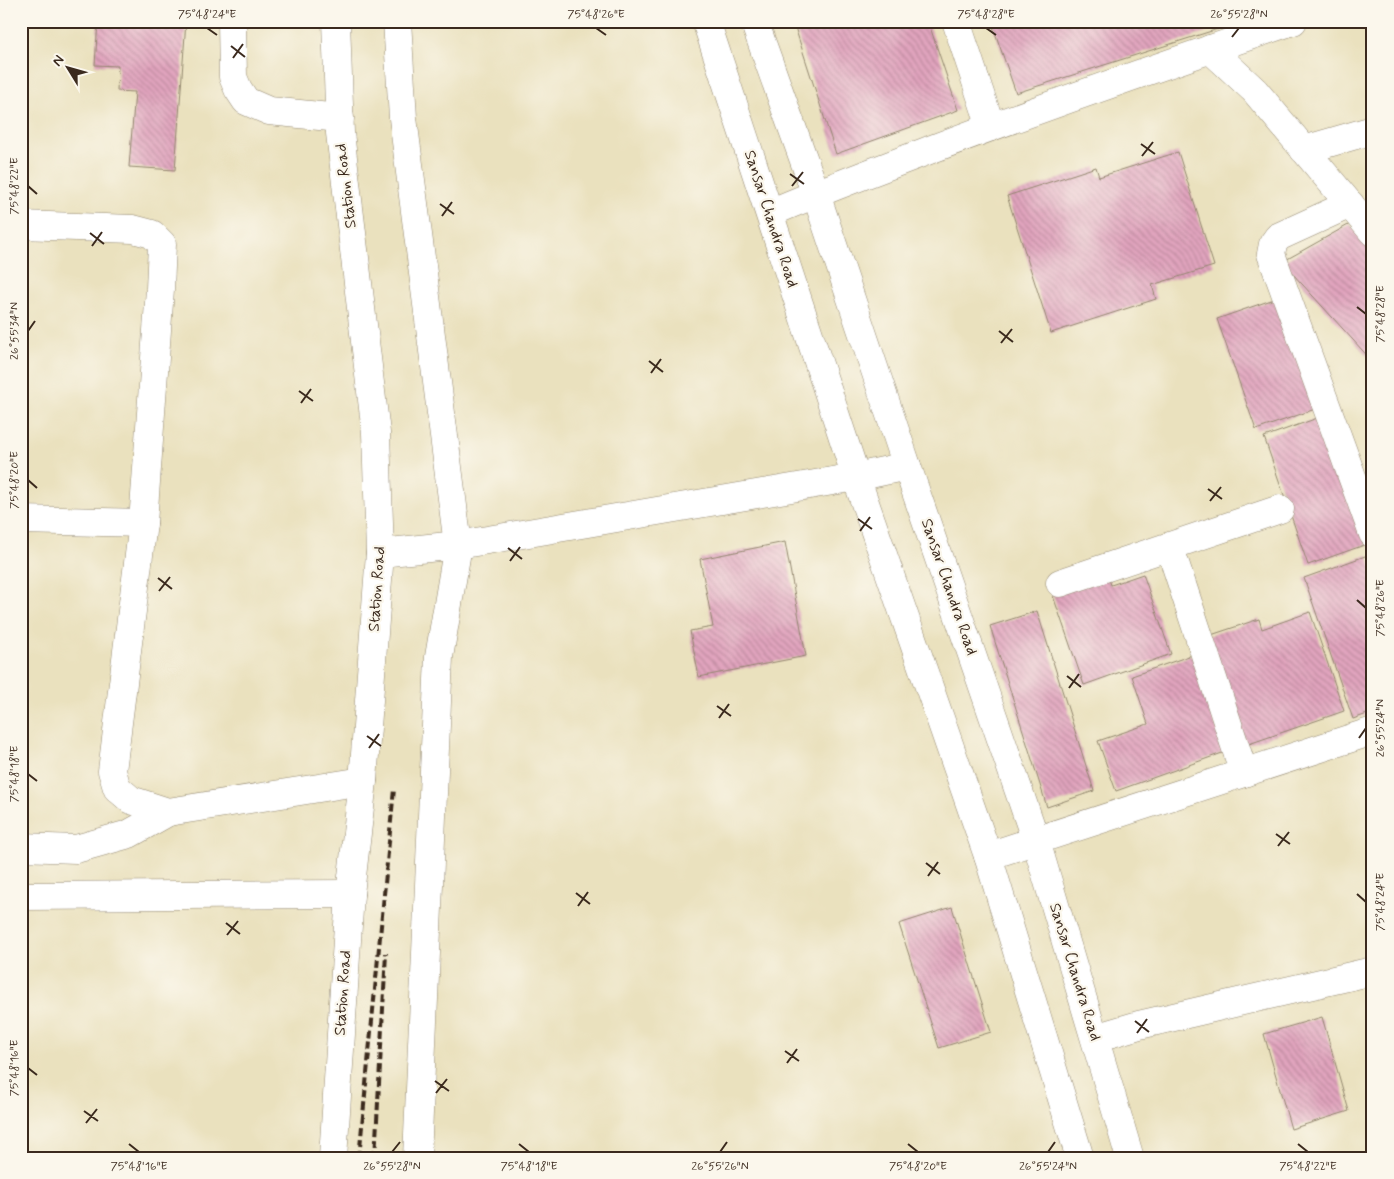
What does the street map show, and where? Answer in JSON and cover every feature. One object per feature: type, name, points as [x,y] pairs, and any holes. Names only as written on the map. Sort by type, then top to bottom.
[{"type":"street","points":[[232,21],[233,76],[238,89],[246,101],[269,111],[340,118]]},
{"type":"street","name":"Station Road","points":[[333,1158],[350,894],[362,781],[380,553],[376,433],[340,133],[336,21]]},
{"type":"street","points":[[397,21],[403,118],[458,545],[438,658],[417,1158]]},
{"type":"street","name":"Sansar Chandra Road","points":[[706,21],[856,477],[988,856],[1080,1158]]},
{"type":"street","name":"Sansar Chandra Road","points":[[754,21],[816,194],[1036,841],[1096,1038],[1130,1158]]},
{"type":"street","points":[[956,21],[991,127]]},
{"type":"street","points":[[770,213],[991,127],[1292,21]]},
{"type":"street","points":[[1210,49],[1255,91],[1373,232]]},
{"type":"street","points":[[1304,150],[1373,130]]},
{"type":"street","points":[[1350,204],[1278,237],[1273,244],[1271,254],[1373,534]]},
{"type":"street","points":[[21,225],[133,229],[152,234],[162,244],[143,523],[112,771],[117,788],[131,800],[168,812]]},
{"type":"street","points":[[380,553],[458,545],[856,477],[907,466]]},
{"type":"street","points":[[1060,583],[1170,548],[1280,509]]},
{"type":"street","points":[[21,520],[143,523]]},
{"type":"street","points":[[1170,548],[1244,773]]},
{"type":"street","points":[[988,856],[1372,732]]},
{"type":"street","points":[[21,847],[76,849],[129,834],[168,812],[362,781]]},
{"type":"street","points":[[21,896],[350,894]]},
{"type":"street","points":[[1096,1038],[1139,1025],[1373,971]]},
{"type":"building","points":[[98,21],[186,21],[175,170],[129,167],[135,92],[117,91],[118,66],[95,65]]},
{"type":"building","points":[[793,21],[928,21],[958,110],[836,154]]},
{"type":"building","points":[[991,21],[1240,21],[1240,22],[1016,93]]},
{"type":"building","points":[[1178,152],[1214,266],[1152,285],[1156,299],[1051,333],[1007,196],[1096,167],[1099,177]]},
{"type":"building","points":[[1350,224],[1373,253],[1373,362],[1282,262]]},
{"type":"building","points":[[1280,297],[1318,408],[1256,430],[1217,319]]},
{"type":"building","points":[[1326,415],[1370,543],[1308,565],[1264,437]]},
{"type":"building","points":[[785,542],[806,656],[699,677],[690,631],[713,627],[700,559]]},
{"type":"building","points":[[1368,555],[1373,569],[1373,712],[1353,719],[1304,578]]},
{"type":"building","points":[[1107,573],[1111,585],[1143,574],[1171,654],[1084,685],[1052,593]]},
{"type":"building","points":[[1037,611],[1094,791],[1047,807],[990,626]]},
{"type":"building","points":[[1310,612],[1344,711],[1246,745],[1208,636],[1259,619],[1262,629]]},
{"type":"building","points":[[1192,655],[1225,752],[1116,791],[1098,741],[1148,724],[1132,676]]},
{"type":"building","points":[[952,907],[991,1032],[939,1048],[899,924]]},
{"type":"building","points":[[1322,1017],[1349,1111],[1291,1129],[1264,1034]]},
{"type":"railway","points":[[359,1158],[394,789]]},
{"type":"railway","points":[[375,1158],[386,953]]}]
